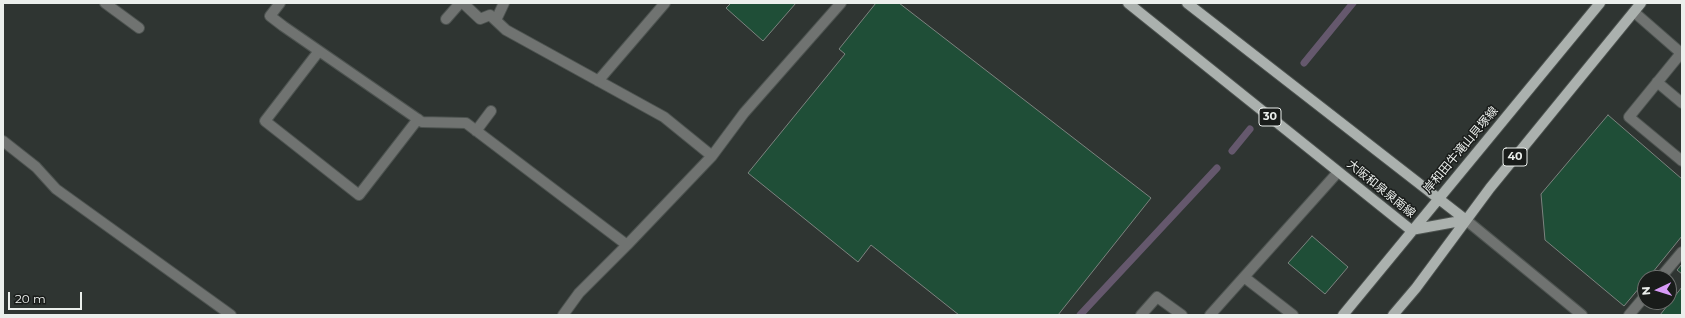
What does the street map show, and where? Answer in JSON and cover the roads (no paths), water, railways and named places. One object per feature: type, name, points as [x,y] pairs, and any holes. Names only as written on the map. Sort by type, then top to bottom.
[{"type":"main road","name":"大阪和泉泉南線","points":[[1128,3],[1412,230],[1466,220]]},
{"type":"main road","points":[[1187,3],[1466,220]]},
{"type":"main road","name":"岸和田牛滝山貝塚線","points":[[1343,315],[1600,3]]},
{"type":"main road","name":"40","points":[[1393,315],[1416,288],[1490,188],[1641,3]]},
{"type":"street","points":[[105,3],[139,28]]},
{"type":"street","points":[[280,3],[270,16],[319,51],[422,122],[466,123],[627,245]]},
{"type":"street","points":[[446,19],[462,3],[480,18],[490,15],[506,30],[664,117],[712,156]]},
{"type":"street","points":[[496,20],[504,3]]},
{"type":"street","points":[[598,81],[665,3]]},
{"type":"street","points":[[563,315],[579,293],[712,156],[744,113],[841,3]]},
{"type":"street","points":[[1634,12],[1682,53],[1629,117],[1682,161]]},
{"type":"street","points":[[319,51],[265,121],[360,195],[418,119]]},
{"type":"street","points":[[1658,82],[1682,103]]},
{"type":"street","points":[[476,131],[491,111]]},
{"type":"street","points":[[3,141],[36,167],[56,189],[231,315]]},
{"type":"street","points":[[1210,315],[1338,172]]},
{"type":"street","points":[[1466,220],[1582,315]]},
{"type":"street","points":[[1667,270],[1682,252]]},
{"type":"street","points":[[1244,278],[1293,315]]},
{"type":"street","points":[[1141,315],[1157,297],[1182,315]]},
{"type":"street","points":[[1629,315],[1637,306]]},
{"type":"waterway","points":[[1304,63],[1353,3]]},
{"type":"waterway","points":[[1232,151],[1250,129]]},
{"type":"waterway","points":[[1080,315],[1217,168]]}]
